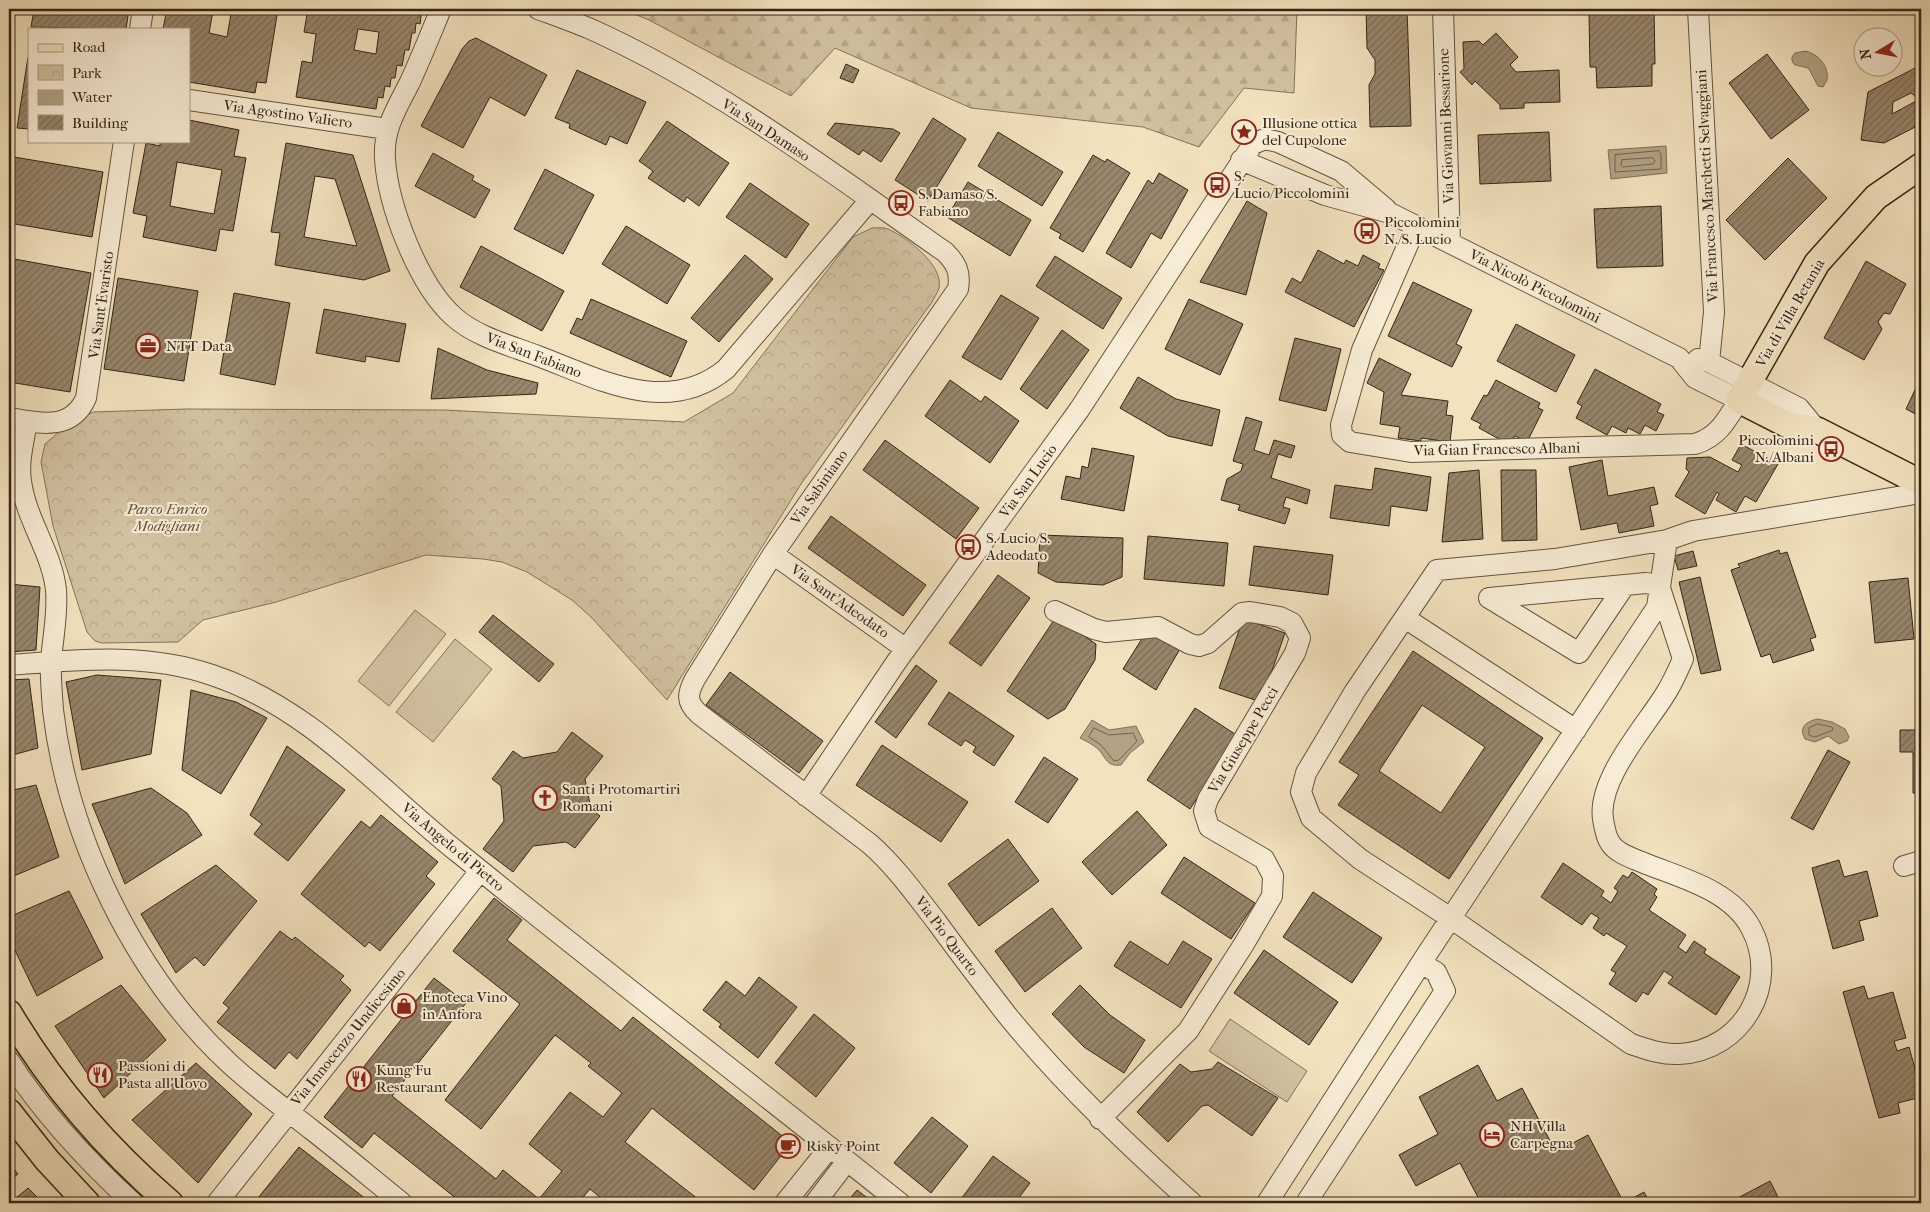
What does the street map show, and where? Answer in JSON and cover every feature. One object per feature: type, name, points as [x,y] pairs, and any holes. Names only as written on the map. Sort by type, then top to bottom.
[{"type":"main road","name":"Via di Villa Betania","points":[[1745,391],[1817,263],[1876,197],[1921,166]]},
{"type":"main road","name":"Via Nicolò Piccolomini","points":[[1745,391],[1788,425],[1817,430],[1921,483]]},
{"type":"main road","points":[[9,1013],[45,1070],[76,1110],[114,1151],[170,1203]]},
{"type":"main road","points":[[9,1112],[46,1160],[87,1203]]},
{"type":"street","points":[[140,28],[144,9]]},
{"type":"street","name":"Via San Fabiano","points":[[441,9],[387,129],[386,171],[404,234],[420,274],[453,316],[471,329],[492,339],[619,386],[638,391],[667,392],[694,388],[711,381],[726,369],[870,200]]},
{"type":"street","name":"Via San Damaso","points":[[538,9],[595,31],[696,84],[945,252],[959,270],[958,289]]},
{"type":"street","name":"Via Giovanni Bessarione","points":[[1443,9],[1450,243]]},
{"type":"street","name":"Via Francesco Marchetti Selvaggiani","points":[[1698,9],[1714,312],[1710,362]]},
{"type":"street","name":"Via Agostino Valiero","points":[[190,100],[387,129]]},
{"type":"street","name":"Via Nicolò Piccolomini","points":[[1390,213],[1341,171],[1278,142],[1266,139],[1256,142],[1241,160],[1325,195],[1390,213],[1679,358],[1703,359],[1710,362],[1745,391]]},
{"type":"street","name":"Via Sant'Evaristo","points":[[18,420],[44,424],[68,420],[78,411],[86,398],[124,142]]},
{"type":"street","name":"Via San Lucio","points":[[806,796],[906,649],[1079,410],[1241,160]]},
{"type":"street","name":"Via Gian Francesco Albani","points":[[1416,226],[1362,350],[1341,425],[1342,435],[1350,442],[1411,452],[1695,444],[1707,440],[1717,433],[1745,391]]},
{"type":"street","name":"Via Sabiniano","points":[[689,690],[773,554],[958,289]]},
{"type":"street","name":"Via Nicolò Piccolomini","points":[[1679,358],[1695,378],[1745,391]]},
{"type":"street","points":[[18,420],[21,481],[32,522],[54,577],[55,621],[51,662],[54,711],[70,798],[86,844],[119,915],[152,970],[202,1034],[229,1063],[402,1203]]},
{"type":"street","points":[[1659,585],[1684,659],[1667,692],[1613,773],[1606,796],[1603,818],[1609,842],[1624,855],[1710,889],[1740,911],[1752,928],[1762,966],[1761,990],[1752,1009],[1741,1025],[1727,1036],[1694,1052],[1678,1054],[1647,1049],[1631,1044],[1452,919],[1360,859],[1311,818],[1301,792],[1306,773],[1345,707],[1437,570],[1555,559],[1667,540],[1693,531],[1921,492]]},
{"type":"street","points":[[1267,1203],[1657,607],[1667,540]]},
{"type":"street","name":"Via Sant'Adeodato","points":[[773,554],[906,649]]},
{"type":"street","points":[[1625,585],[1579,653],[1489,598],[1625,585],[1659,585]]},
{"type":"street","name":"Via Giuseppe Pecci","points":[[1055,611],[1094,630],[1106,632],[1158,627],[1190,644],[1199,646],[1208,643],[1242,613],[1250,612],[1280,617],[1292,623],[1300,638],[1295,652],[1208,799],[1204,811],[1209,827],[1264,859],[1273,876],[1272,896],[1188,1031],[1100,1118]]},
{"type":"street","points":[[1405,618],[1576,730]]},
{"type":"street","name":"Via Angelo di Pietro","points":[[9,665],[116,659],[158,662],[214,675],[256,694],[312,727],[480,871],[900,1203]]},
{"type":"street","name":"Via Pio Quarto","points":[[689,690],[688,699],[698,714],[888,860],[910,886],[1008,1016],[1100,1118],[1192,1203]]},
{"type":"street","name":"Via Innocenzo Undicesimo","points":[[217,1203],[480,871]]},
{"type":"street","points":[[1306,1203],[1446,991],[1436,972],[1422,964]]},
{"type":"street","points":[[9,1062],[25,1086],[74,1146],[133,1203]]},
{"type":"street","points":[[785,1203],[830,1147]]},
{"type":"street","points":[[815,1203],[847,1161]]},
{"type":"green space","points":[[622,9],[1297,9],[1294,93],[1244,88],[1199,147],[1143,127],[971,108],[835,48],[791,96],[649,20]]},
{"type":"green space","name":"Parco Enrico Modigliani","points":[[872,228],[888,229],[896,233],[922,253],[936,270],[939,279],[938,291],[801,484],[667,700],[591,617],[572,600],[527,572],[502,562],[483,559],[426,555],[276,602],[203,620],[178,642],[102,643],[95,641],[87,632],[53,526],[41,462],[45,444],[67,425],[93,412],[186,409],[444,410],[684,422],[733,393],[853,237]]},
{"type":"green space","points":[[415,610],[446,634],[389,706],[358,681]]},
{"type":"green space","points":[[455,639],[492,669],[433,742],[396,712]]},
{"type":"green space","points":[[1230,1019],[1307,1071],[1287,1102],[1209,1051]]},
{"type":"water","points":[[1806,51],[1819,58],[1825,66],[1827,80],[1823,87],[1818,86],[1809,69],[1795,65],[1792,61],[1795,53]]},
{"type":"water","points":[[1666,146],[1667,173],[1611,179],[1608,150]]},
{"type":"water","points":[[1818,719],[1832,722],[1845,729],[1849,737],[1847,741],[1839,744],[1828,736],[1815,742],[1805,739],[1803,728],[1810,721]]},
{"type":"water","points":[[1092,720],[1109,730],[1136,726],[1144,742],[1130,753],[1121,765],[1113,765],[1107,761],[1097,748],[1080,738]]},
{"type":"building","points":[[34,9],[129,9],[126,28],[31,27]]},
{"type":"building","points":[[167,9],[278,9],[266,83],[257,82],[255,93],[190,82],[190,28],[163,28]],"holes":[[[213,11],[231,14],[227,37],[209,33]]]},
{"type":"building","points":[[308,9],[422,9],[420,24],[416,23],[415,33],[412,33],[409,50],[405,50],[402,66],[397,65],[395,78],[391,78],[390,87],[385,86],[383,98],[378,97],[376,109],[296,97],[302,61],[312,63],[316,34],[304,32]],"holes":[[[358,29],[379,32],[376,54],[354,50]]]},
{"type":"building","points":[[1366,9],[1407,9],[1411,126],[1370,127],[1369,85],[1375,74],[1375,60],[1367,48]]},
{"type":"building","points":[[1594,9],[1654,9],[1655,64],[1652,64],[1652,86],[1597,88],[1596,67],[1590,67],[1589,14],[1594,14]]},
{"type":"building","points":[[1496,33],[1518,57],[1510,65],[1516,72],[1559,70],[1560,102],[1524,103],[1524,108],[1500,109],[1500,105],[1475,81],[1472,85],[1460,72],[1464,69],[1463,42],[1479,41],[1483,45]]},
{"type":"building","points":[[476,38],[547,75],[525,116],[490,97],[463,148],[421,126],[462,49],[469,41]]},
{"type":"building","points":[[1767,54],[1809,110],[1771,139],[1729,83]]},
{"type":"building","points":[[28,57],[28,129],[17,128]]},
{"type":"building","points":[[846,64],[859,70],[853,83],[840,78]]},
{"type":"building","points":[[1921,65],[1921,124],[1884,143],[1861,140],[1868,92],[1895,78],[1902,78],[1902,75]],"holes":[[[1911,93],[1920,99],[1892,114],[1893,102]]]},
{"type":"building","points":[[577,70],[646,102],[627,144],[610,136],[606,145],[569,128],[570,124],[555,118]]},
{"type":"building","points":[[933,118],[966,139],[928,201],[895,180]]},
{"type":"building","points":[[190,120],[239,130],[234,156],[246,158],[233,231],[220,229],[216,251],[143,237],[147,216],[133,213],[146,143],[160,146],[160,142],[190,142]],"holes":[[[177,162],[222,170],[214,214],[170,206]]]},
{"type":"building","points":[[667,121],[729,163],[699,206],[687,197],[684,202],[648,178],[653,171],[639,161]]},
{"type":"building","points":[[835,123],[893,129],[900,133],[881,162],[863,150],[859,155],[827,134]]},
{"type":"building","points":[[998,132],[1063,172],[1042,206],[978,166]]},
{"type":"building","points":[[1549,132],[1551,181],[1480,184],[1478,135]]},
{"type":"building","points":[[286,143],[353,155],[390,271],[364,280],[275,265],[280,233],[271,232]],"holes":[[[315,176],[335,179],[357,246],[304,237]]]},
{"type":"building","points":[[433,153],[474,176],[472,180],[490,190],[475,218],[415,186]]},
{"type":"building","points":[[1093,155],[1105,162],[1107,159],[1130,173],[1083,252],[1059,238],[1061,234],[1050,228]]},
{"type":"building","points":[[14,157],[103,172],[92,237],[9,223],[9,189]]},
{"type":"building","points":[[1788,158],[1827,198],[1765,260],[1726,220]]},
{"type":"building","points":[[545,169],[594,195],[563,254],[514,229]]},
{"type":"building","points":[[1159,173],[1188,190],[1161,239],[1151,233],[1131,268],[1106,253],[1148,180],[1153,184]]},
{"type":"building","points":[[968,182],[1031,220],[1010,256],[947,217]]},
{"type":"building","points":[[750,183],[809,224],[786,258],[726,217]]},
{"type":"building","points":[[1247,201],[1267,213],[1246,295],[1200,282]]},
{"type":"building","points":[[1661,206],[1663,266],[1597,268],[1594,209]]},
{"type":"building","points":[[626,226],[690,265],[667,304],[602,264]]},
{"type":"building","points":[[481,246],[564,291],[542,331],[460,287]]},
{"type":"building","points":[[1318,250],[1344,264],[1346,260],[1358,266],[1363,255],[1380,264],[1378,268],[1384,270],[1354,327],[1285,292],[1292,278],[1301,283]]},
{"type":"building","points":[[745,255],[773,279],[719,342],[691,318]]},
{"type":"building","points":[[1055,256],[1122,298],[1103,329],[1036,286]]},
{"type":"building","points":[[9,258],[91,273],[70,392],[9,382]]},
{"type":"building","points":[[1866,261],[1906,284],[1890,314],[1884,313],[1878,322],[1882,329],[1864,360],[1824,338]]},
{"type":"building","name":"NTT Data","points":[[118,278],[198,291],[184,381],[104,369]]},
{"type":"building","points":[[1413,282],[1472,310],[1456,344],[1462,347],[1452,367],[1388,336]]},
{"type":"building","points":[[234,293],[290,303],[275,385],[220,374]]},
{"type":"building","points":[[1001,295],[1039,318],[1001,380],[962,357]]},
{"type":"building","points":[[591,299],[687,341],[671,377],[570,333],[577,318],[582,320]]},
{"type":"building","points":[[1189,299],[1243,324],[1220,375],[1165,349]]},
{"type":"building","points":[[324,309],[406,324],[399,362],[366,356],[365,362],[316,353]]},
{"type":"building","points":[[1516,324],[1575,355],[1556,392],[1497,361]]},
{"type":"building","points":[[1062,330],[1089,350],[1047,409],[1020,389]]},
{"type":"building","points":[[1295,338],[1341,349],[1326,411],[1279,400]]},
{"type":"building","points":[[438,348],[487,370],[538,383],[536,394],[431,399]]},
{"type":"building","points":[[1379,358],[1411,374],[1401,395],[1448,401],[1446,415],[1453,416],[1450,442],[1421,438],[1421,441],[1398,438],[1400,427],[1380,424],[1384,392],[1367,383]]},
{"type":"building","points":[[1595,369],[1661,404],[1657,412],[1664,415],[1656,431],[1645,425],[1640,434],[1628,428],[1626,433],[1612,426],[1607,435],[1576,418],[1582,406],[1577,403]]},
{"type":"building","points":[[1138,377],[1176,399],[1220,410],[1212,446],[1168,436],[1120,408]]},
{"type":"building","points":[[1921,377],[1921,417],[1906,409]]},
{"type":"building","points":[[950,380],[981,402],[985,396],[1019,421],[990,463],[925,416]]},
{"type":"building","points":[[1496,380],[1540,403],[1538,408],[1543,410],[1527,442],[1515,436],[1510,445],[1479,428],[1481,424],[1471,419],[1484,395],[1487,396]]},
{"type":"building","points":[[1246,417],[1262,422],[1254,450],[1269,455],[1274,440],[1295,446],[1291,458],[1278,454],[1271,478],[1310,490],[1307,504],[1286,497],[1283,507],[1290,509],[1285,524],[1238,510],[1240,505],[1221,500],[1227,479],[1241,471],[1243,464],[1233,461]]},
{"type":"building","points":[[885,440],[979,508],[956,539],[863,470]]},
{"type":"building","points":[[1741,444],[1778,464],[1756,502],[1745,496],[1736,512],[1716,500],[1719,494],[1717,492],[1705,514],[1675,496],[1689,472],[1686,469],[1687,458],[1710,457],[1738,472],[1742,465],[1732,460]]},
{"type":"building","points":[[1092,448],[1134,456],[1124,511],[1061,499],[1066,476],[1080,479],[1082,466],[1088,468]]},
{"type":"building","points":[[1602,460],[1608,496],[1654,487],[1658,504],[1650,506],[1654,526],[1619,533],[1617,523],[1581,530],[1569,467]]},
{"type":"building","points":[[1375,468],[1431,477],[1427,511],[1391,506],[1389,526],[1330,518],[1335,485],[1372,490]]},
{"type":"building","points":[[1479,470],[1483,539],[1442,542],[1449,473]]},
{"type":"building","points":[[1501,470],[1536,470],[1537,540],[1502,541]]},
{"type":"building","points":[[831,516],[926,585],[903,616],[808,548]]},
{"type":"building","points":[[1040,535],[1123,538],[1122,577],[1103,585],[1056,582],[1038,573]]},
{"type":"building","points":[[1148,536],[1228,543],[1224,586],[1144,579]]},
{"type":"building","points":[[1254,546],[1333,555],[1328,595],[1249,585]]},
{"type":"building","points":[[1779,550],[1780,554],[1787,552],[1816,637],[1810,639],[1814,650],[1773,663],[1770,654],[1761,657],[1731,570],[1740,567],[1738,564]]},
{"type":"building","points":[[1693,551],[1697,566],[1678,570],[1674,556]]},
{"type":"building","points":[[998,575],[1030,598],[981,666],[949,643]]},
{"type":"building","points":[[1700,577],[1721,670],[1701,674],[1679,582]]},
{"type":"building","points":[[1908,578],[1914,639],[1875,643],[1869,582]]},
{"type":"building","points":[[9,584],[40,587],[36,650],[9,652]]},
{"type":"building","points":[[493,615],[554,664],[539,682],[479,632]]},
{"type":"building","points":[[1056,617],[1096,644],[1095,660],[1065,709],[1048,719],[1007,691]]},
{"type":"building","points":[[1243,619],[1285,633],[1261,702],[1219,688]]},
{"type":"building","points":[[1148,629],[1180,649],[1156,690],[1123,669]]},
{"type":"building","points":[[1413,651],[1543,738],[1449,879],[1338,805],[1359,775],[1339,762]],"holes":[[[1422,705],[1485,747],[1441,813],[1379,771]]]},
{"type":"building","points":[[916,665],[937,681],[896,738],[875,722]]},
{"type":"building","points":[[730,672],[823,741],[799,773],[706,705]]},
{"type":"building","points":[[97,675],[161,680],[151,754],[82,770],[66,682]]},
{"type":"building","points":[[29,679],[38,748],[9,756],[9,680]]},
{"type":"building","points":[[191,690],[236,702],[267,718],[221,794],[182,770]]},
{"type":"building","points":[[949,692],[1014,736],[994,766],[973,752],[976,747],[965,740],[961,746],[928,724]]},
{"type":"building","points":[[1195,708],[1238,736],[1190,809],[1147,780]]},
{"type":"building","points":[[1900,730],[1921,730],[1921,793],[1913,793],[1913,752],[1900,752]]},
{"type":"building","name":"Santi Protomartiri Romani","points":[[572,732],[603,756],[585,779],[591,809],[600,816],[575,848],[566,842],[533,846],[513,872],[483,849],[504,821],[501,786],[492,779],[513,751],[523,758],[557,752]]},
{"type":"building","points":[[882,745],[968,802],[941,842],[856,785]]},
{"type":"building","points":[[287,746],[345,790],[288,861],[254,834],[262,824],[250,815]]},
{"type":"building","points":[[1828,750],[1850,762],[1813,830],[1791,818]]},
{"type":"building","points":[[1044,757],[1078,779],[1048,823],[1015,802]]},
{"type":"building","points":[[36,785],[59,857],[9,878],[9,791]]},
{"type":"building","points":[[151,788],[187,813],[202,835],[125,884],[92,804]]},
{"type":"building","points":[[1137,811],[1167,845],[1112,895],[1082,862]]},
{"type":"building","points":[[381,815],[438,862],[426,876],[435,884],[380,951],[369,942],[365,947],[301,894],[361,821],[370,828]]},
{"type":"building","points":[[1008,839],[1039,881],[979,926],[948,884]]},
{"type":"building","points":[[1184,857],[1255,903],[1231,939],[1161,893]]},
{"type":"building","points":[[1839,860],[1844,877],[1867,871],[1878,916],[1859,921],[1864,940],[1833,949],[1812,868]]},
{"type":"building","points":[[1563,863],[1604,891],[1601,896],[1611,903],[1618,891],[1614,888],[1623,875],[1628,878],[1632,872],[1657,889],[1654,894],[1657,897],[1649,910],[1686,935],[1678,947],[1686,953],[1694,941],[1706,949],[1704,953],[1740,977],[1716,1015],[1668,983],[1673,977],[1664,971],[1648,995],[1643,992],[1636,1002],[1609,984],[1616,973],[1611,970],[1627,946],[1606,933],[1604,936],[1593,928],[1599,918],[1591,913],[1582,925],[1541,897]]},
{"type":"building","points":[[216,865],[257,901],[204,966],[195,957],[176,973],[141,914]]},
{"type":"building","points":[[69,891],[103,958],[37,996],[9,938],[9,917]]},
{"type":"building","points":[[1313,892],[1382,938],[1352,983],[1283,937]]},
{"type":"building","points":[[494,898],[522,920],[507,940],[621,1031],[633,1017],[791,1143],[754,1190],[652,1108],[625,1142],[703,1203],[607,1203],[590,1189],[578,1203],[462,1203],[374,1133],[362,1148],[324,1117],[434,978],[466,1003],[392,1096],[496,1179],[503,1170],[539,1199],[562,1171],[529,1144],[570,1092],[603,1117],[622,1093],[588,1066],[591,1063],[555,1035],[481,1129],[445,1100],[520,1004],[453,951]]},
{"type":"building","points":[[1052,908],[1082,948],[1025,992],[995,951]]},
{"type":"building","points":[[280,931],[292,940],[295,937],[344,976],[340,980],[351,990],[297,1059],[289,1052],[275,1069],[217,1022],[229,1008],[223,1003]]},
{"type":"building","points":[[1130,941],[1168,965],[1183,941],[1212,959],[1181,1008],[1114,966]]},
{"type":"building","points":[[1264,950],[1338,1002],[1309,1045],[1234,993]]},
{"type":"building","points":[[759,977],[797,1007],[758,1058],[719,1027],[721,1024],[703,1010],[726,981],[745,996]]},
{"type":"building","points":[[121,985],[166,1040],[104,1098],[55,1026]]},
{"type":"building","points":[[1080,985],[1110,1015],[1145,1040],[1124,1073],[1084,1047],[1052,1014]]},
{"type":"building","points":[[1864,986],[1868,999],[1893,992],[1906,1038],[1894,1041],[1897,1051],[1909,1047],[1921,1090],[1921,1097],[1898,1103],[1900,1113],[1879,1118],[1843,992]]},
{"type":"building","points":[[814,1014],[855,1048],[816,1097],[775,1063]]},
{"type":"building","points":[[1218,1062],[1278,1098],[1252,1136],[1208,1105],[1202,1106],[1168,1142],[1137,1112],[1180,1064],[1191,1072],[1212,1069]]},
{"type":"building","points":[[196,1063],[252,1114],[198,1183],[132,1120]]},
{"type":"building","name":"NH Villa Carpegna","points":[[1478,1065],[1497,1101],[1522,1088],[1556,1152],[1588,1135],[1624,1203],[1481,1203],[1460,1163],[1416,1186],[1399,1155],[1438,1134],[1419,1097]]},
{"type":"building","points":[[932,1117],[968,1146],[931,1193],[894,1163]]},
{"type":"building","points":[[299,1147],[371,1203],[317,1203],[309,1197],[305,1203],[254,1203]]},
{"type":"building","points":[[993,1156],[1030,1183],[1015,1203],[958,1203]]},
{"type":"building","points":[[9,1163],[18,1174],[9,1181]]},
{"type":"building","points":[[1770,1181],[1781,1203],[1728,1203]]},
{"type":"building","points":[[28,1188],[43,1203],[10,1203]]},
{"type":"building","points":[[857,1190],[874,1203],[846,1203]]},
{"type":"building","points":[[1644,1192],[1650,1203],[1624,1203]]},
{"type":"place","name":"Illusione ottica del Cupolone","points":[[1244,132]]},
{"type":"place","name":"S. Lucio/Piccolomini","points":[[1217,185]]},
{"type":"place","name":"S. Damaso/S. Fabiano","points":[[901,203]]},
{"type":"place","name":"Piccolomini N./S. Lucio","points":[[1367,231]]},
{"type":"place","name":"NTT Data","points":[[148,346]]},
{"type":"place","name":"Piccolomini N./Albani","points":[[1831,449]]},
{"type":"place","name":"S. Lucio/S. Adeodato","points":[[968,547]]},
{"type":"place","name":"Santi Protomartiri Romani","points":[[545,798]]},
{"type":"place","name":"Enoteca Vino in Anfora","points":[[404,1006]]},
{"type":"place","name":"Passioni di Pasta all'Uovo","points":[[100,1075]]},
{"type":"place","name":"Kung Fu Restaurant","points":[[359,1079]]},
{"type":"place","name":"NH Villa Carpegna","points":[[1492,1135]]},
{"type":"place","name":"Risky Point","points":[[788,1146]]}]
